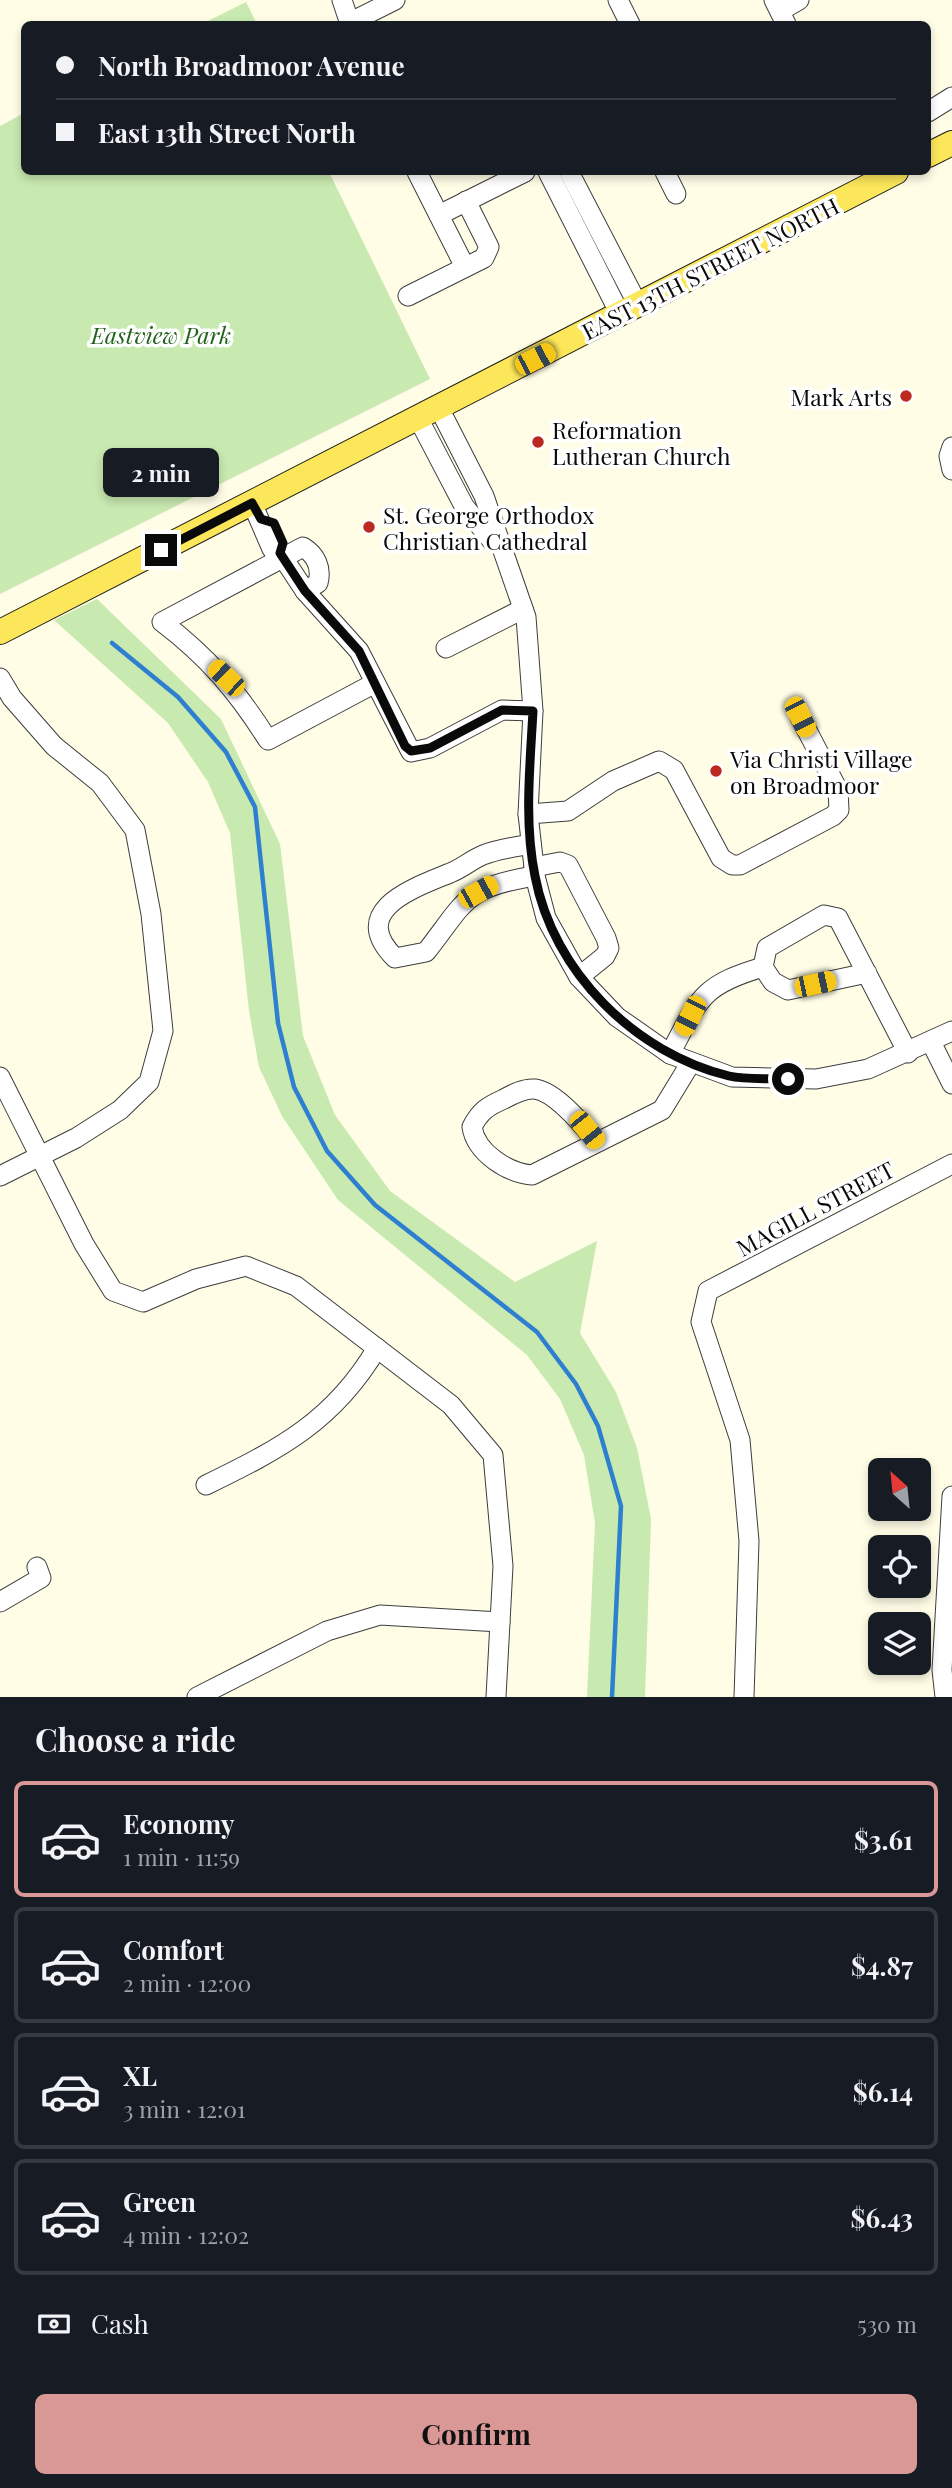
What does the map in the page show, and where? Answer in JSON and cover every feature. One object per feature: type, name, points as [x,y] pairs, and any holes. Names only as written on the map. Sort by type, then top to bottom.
[{"type":"main road","points":[[931,154],[952,143]]},
{"type":"main road","name":"EAST 13TH STREET NORTH","points":[[0,632],[257,511],[428,413],[629,310],[861,179],[880,175]]},
{"type":"street","points":[[342,0],[348,21]]},
{"type":"street","points":[[618,0],[628,21]]},
{"type":"street","points":[[780,12],[799,0]]},
{"type":"street","points":[[354,21],[390,1]]},
{"type":"street","points":[[931,110],[952,97]]},
{"type":"street","points":[[419,175],[465,267]]},
{"type":"street","points":[[439,215],[519,175]]},
{"type":"street","points":[[550,175],[629,310]]},
{"type":"street","points":[[570,175],[629,310]]},
{"type":"street","points":[[666,175],[676,194]]},
{"type":"street","points":[[408,296],[484,258],[489,247],[466,201]]},
{"type":"street","points":[[428,413],[484,496],[523,609],[533,711],[528,814],[534,872],[546,918],[579,977],[617,1017],[670,1054],[690,1064],[732,1077],[816,1079],[868,1069],[952,1031]]},
{"type":"street","points":[[952,447],[949,456],[952,470]]},
{"type":"street","points":[[257,511],[274,523],[283,543],[282,555],[305,591],[350,638],[405,746],[411,751],[430,748],[502,710],[533,711]]},
{"type":"street","points":[[305,591],[318,583],[321,572],[312,553],[303,547],[282,555],[162,622],[226,678],[268,740],[375,683]]},
{"type":"street","points":[[446,648],[523,609]]},
{"type":"street","points":[[0,678],[12,698],[54,746],[100,783],[135,830],[151,914],[163,1031],[149,1082],[120,1110],[0,1176]]},
{"type":"street","points":[[528,814],[568,811],[612,781],[659,761],[674,770],[720,858],[732,865],[740,864],[833,816],[839,810],[838,790],[800,717]]},
{"type":"street","points":[[531,844],[484,855],[454,872],[405,891],[388,904],[379,919],[379,937],[395,958],[426,952],[466,899],[491,885],[560,862],[568,865],[609,947],[605,956],[579,977]]},
{"type":"street","points":[[867,973],[789,990],[773,982],[763,967],[767,948],[824,915],[838,918],[867,973],[908,1053]]},
{"type":"street","points":[[670,1054],[693,1009],[709,989],[733,976],[763,967]]},
{"type":"street","points":[[931,1042],[952,1084]]},
{"type":"street","points":[[597,1142],[578,1118],[535,1089],[523,1090],[488,1106],[480,1113],[472,1127],[481,1148],[517,1174],[532,1175],[662,1110],[690,1064]]},
{"type":"street","points":[[0,1077],[84,1244],[113,1291],[143,1302],[196,1279],[246,1266],[296,1286],[451,1405],[493,1455],[503,1566],[496,1697]]},
{"type":"street","name":"MAGILL STREET","points":[[744,1697],[749,1541],[740,1440],[701,1322],[708,1291],[952,1164]]},
{"type":"street","points":[[206,1485],[251,1463],[313,1426],[358,1380],[377,1348]]},
{"type":"street","points":[[945,1697],[942,1670],[952,1496]]},
{"type":"street","points":[[0,1602],[41,1578],[37,1567]]},
{"type":"street","points":[[197,1697],[327,1631],[380,1615],[500,1622]]},
{"type":"green space","points":[[246,2],[256,21],[208,21]]},
{"type":"green space","name":"Eastview Park","points":[[21,115],[21,175],[330,175],[430,379],[0,594],[0,126]]},
{"type":"green space","points":[[97,599],[221,719],[280,844],[303,1036],[335,1115],[390,1191],[515,1282],[597,1241],[580,1333],[616,1392],[637,1448],[651,1519],[645,1697],[587,1697],[595,1523],[584,1455],[560,1399],[527,1355],[338,1200],[282,1116],[259,1067],[249,1011],[230,833],[208,782],[168,723],[54,620]]},
{"type":"waterway","points":[[112,643],[178,697],[226,752],[255,807],[278,1023],[294,1087],[327,1151],[375,1205],[537,1332],[576,1384],[598,1426],[621,1506],[612,1697]]},
{"type":"place","name":"Mark Arts","points":[[906,396]]},
{"type":"place","name":"Reformation Lutheran Church","points":[[538,442]]},
{"type":"place","name":"St. George Orthodox Christian Cathedral","points":[[369,527]]},
{"type":"place","name":"Via Christi Village on Broadmoor","points":[[716,771]]},
{"type":"route","points":[[161,550],[252,503],[261,519],[274,523],[283,543],[280,553],[305,591],[359,651],[405,746],[411,751],[430,748],[502,710],[533,711],[528,814],[535,876],[546,918],[579,977],[617,1017],[670,1054],[690,1064],[732,1077],[788,1079]]}]
